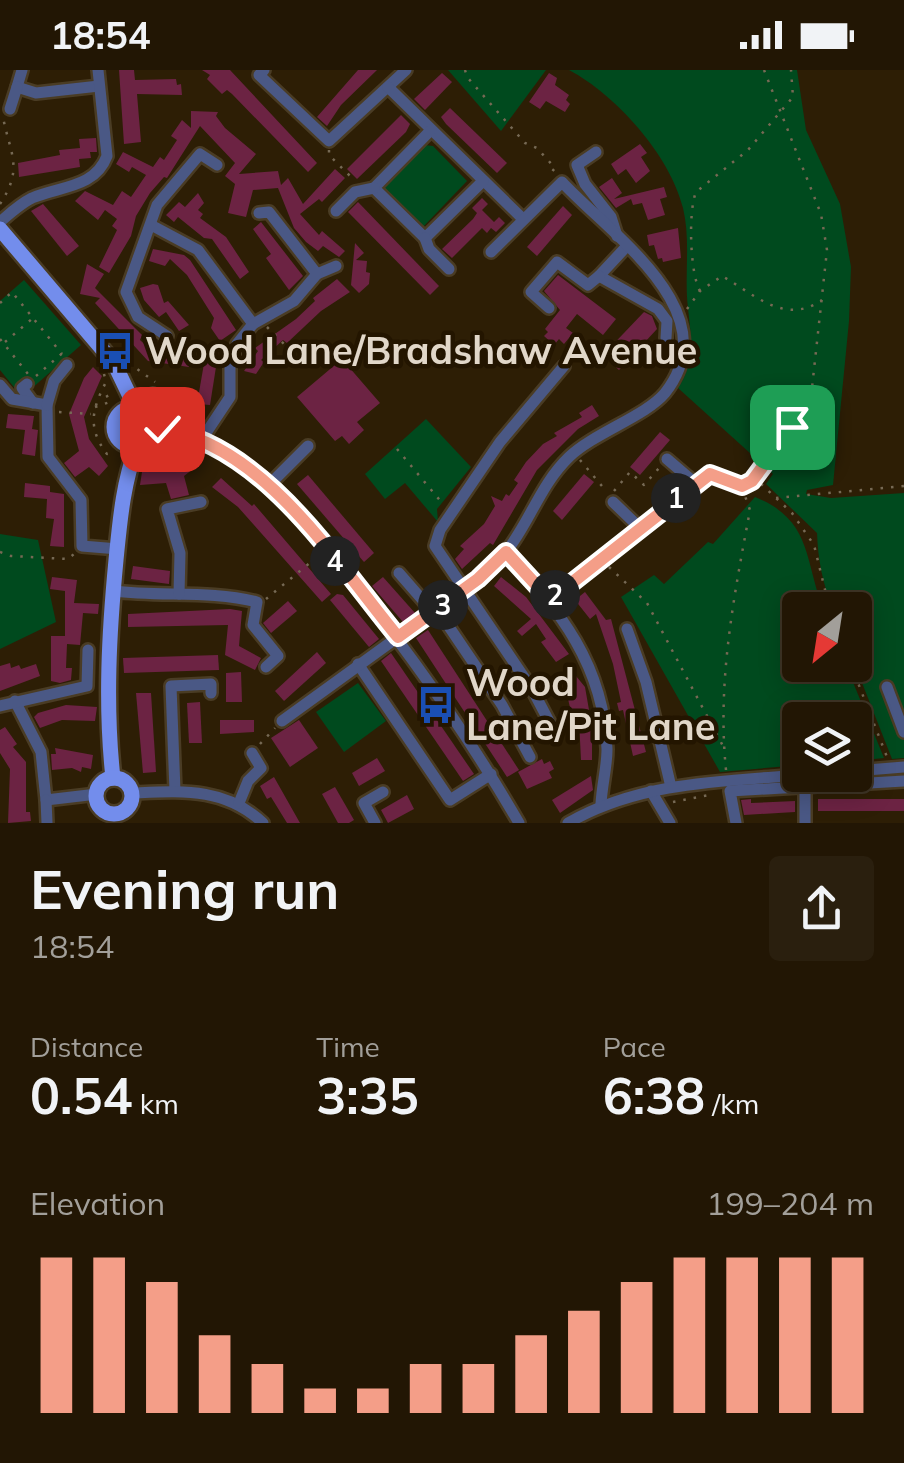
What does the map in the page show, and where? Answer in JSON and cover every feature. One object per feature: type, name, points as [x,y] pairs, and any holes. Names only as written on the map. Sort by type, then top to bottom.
[{"type":"main road","points":[[0,226],[136,409],[147,416],[152,428],[148,439],[124,478]]},
{"type":"main road","points":[[110,370],[115,446],[124,478],[108,694],[113,778]]},
{"type":"main road","points":[[114,406],[136,409]]},
{"type":"main road","points":[[115,446],[126,445],[139,453]]},
{"type":"main road","points":[[113,778],[127,784],[132,793],[122,818],[102,810],[97,794],[101,785],[113,778]]},
{"type":"street","points":[[6,107],[22,70]]},
{"type":"street","points":[[0,226],[32,198],[86,181],[102,168],[107,156],[98,70]]},
{"type":"street","points":[[259,72],[329,140],[408,70],[418,70]]},
{"type":"street","points":[[17,87],[36,92],[99,86]]},
{"type":"street","points":[[388,87],[522,218]]},
{"type":"street","points":[[336,211],[369,189],[430,130]]},
{"type":"street","points":[[596,152],[576,166],[611,217],[622,244]]},
{"type":"street","points":[[167,336],[138,317],[126,292],[157,205],[200,154],[217,165]]},
{"type":"street","points":[[425,238],[483,181]]},
{"type":"street","points":[[282,720],[464,590],[506,552],[538,495],[574,452],[666,392],[681,356],[684,329],[680,312],[666,289],[562,182],[492,252]]},
{"type":"street","points":[[369,189],[425,238],[429,250],[448,269]]},
{"type":"street","points":[[272,198],[264,213],[318,274]]},
{"type":"street","points":[[150,224],[198,250],[257,322]]},
{"type":"street","points":[[548,308],[531,292],[558,262],[588,285],[622,244]]},
{"type":"street","points":[[202,439],[230,397],[233,355],[257,322],[294,301],[318,274],[336,266]]},
{"type":"street","points":[[598,276],[658,309],[667,321],[666,338]]},
{"type":"street","points":[[64,359],[43,406],[48,457],[81,500],[82,546],[118,549]]},
{"type":"street","points":[[550,725],[532,689],[435,546],[440,530],[500,442],[564,366]]},
{"type":"street","points":[[27,384],[22,388],[43,406]]},
{"type":"street","points":[[0,385],[12,400],[43,406]]},
{"type":"street","points":[[154,394],[178,415],[182,433]]},
{"type":"street","points":[[152,428],[202,439],[239,460],[268,485],[398,637],[520,823]]},
{"type":"street","points":[[268,485],[308,446]]},
{"type":"street","points":[[667,460],[695,483]]},
{"type":"street","points":[[550,600],[695,483],[710,474],[742,486],[757,474]]},
{"type":"street","points":[[179,594],[180,554],[168,510],[201,502]]},
{"type":"street","points":[[613,502],[640,528]]},
{"type":"street","points":[[506,552],[550,600],[584,650],[600,691],[607,754],[602,804]]},
{"type":"street","points":[[399,573],[435,610],[502,704],[530,757]]},
{"type":"street","points":[[114,590],[223,593],[258,602],[253,625],[278,656],[266,667]]},
{"type":"street","points":[[627,629],[646,682],[671,788]]},
{"type":"street","points":[[0,706],[87,686],[88,650]]},
{"type":"street","points":[[358,664],[450,800],[491,774]]},
{"type":"street","points":[[157,687],[211,684],[211,692]]},
{"type":"street","points":[[171,686],[176,791]]},
{"type":"street","points":[[888,687],[904,732]]},
{"type":"street","points":[[15,701],[41,752],[47,823]]},
{"type":"street","points":[[239,803],[248,780],[261,768],[252,753]]},
{"type":"street","points":[[872,770],[898,768]]},
{"type":"street","points":[[872,781],[904,781]]},
{"type":"street","points":[[568,823],[602,804],[652,791],[782,782]]},
{"type":"street","points":[[736,823],[730,790],[782,784]]},
{"type":"street","points":[[356,791],[375,823]]},
{"type":"street","points":[[652,791],[670,823]]},
{"type":"street","points":[[132,793],[202,792],[239,803],[263,823]]},
{"type":"street","points":[[364,803],[383,792]]},
{"type":"street","points":[[804,792],[804,823]]},
{"type":"street","points":[[46,800],[97,794]]},
{"type":"path","points":[[466,70],[466,77],[525,142],[538,148],[555,168],[550,174],[562,182]]},
{"type":"path","points":[[764,70],[820,214],[827,250],[810,396],[785,440],[757,474],[762,486],[792,512],[814,545],[826,592]]},
{"type":"path","points":[[700,291],[693,278],[695,237],[690,223],[696,192],[748,150],[780,108],[794,97],[792,70]]},
{"type":"path","points":[[0,204],[10,189],[15,164],[2,120],[6,107]]},
{"type":"path","points":[[329,140],[329,155],[369,189]]},
{"type":"path","points":[[680,312],[686,311],[700,291],[722,276],[776,310],[809,309],[823,299]]},
{"type":"path","points":[[0,303],[12,292],[64,359]]},
{"type":"path","points":[[33,318],[2,341],[32,379],[64,359],[66,350]]},
{"type":"path","points":[[257,322],[294,354]]},
{"type":"path","points":[[110,370],[92,414],[100,445],[107,454],[115,446]]},
{"type":"path","points":[[94,408],[114,406],[102,388]]},
{"type":"path","points":[[43,406],[92,414]]},
{"type":"path","points":[[139,453],[174,449],[184,443],[182,433]]},
{"type":"path","points":[[397,448],[444,504],[439,511],[440,530]]},
{"type":"path","points":[[574,452],[601,482]]},
{"type":"path","points":[[726,768],[722,703],[729,626],[750,510],[742,486]]},
{"type":"path","points":[[775,498],[904,486]]},
{"type":"path","points":[[0,552],[68,559],[82,546]]},
{"type":"path","points":[[258,602],[270,598],[326,550]]},
{"type":"path","points":[[601,558],[618,580],[647,603],[725,749]]},
{"type":"path","points":[[859,682],[898,768]]},
{"type":"path","points":[[252,753],[282,720]]},
{"type":"path","points":[[661,804],[730,790]]},
{"type":"green space","points":[[448,70],[546,70],[501,131]]},
{"type":"green space","points":[[569,70],[797,70],[806,130],[840,204],[851,267],[833,485],[807,490],[806,494],[831,498],[904,493],[904,758],[892,759],[862,682],[872,682],[872,592],[826,592],[817,533],[766,484],[773,474],[678,388],[688,368],[691,340],[683,208],[666,168],[639,128],[587,81]]},
{"type":"green space","points":[[425,145],[433,146],[467,181],[423,227],[383,190]]},
{"type":"green space","points":[[24,280],[81,345],[22,397],[0,370],[0,301]]},
{"type":"green space","points":[[426,419],[471,467],[437,509],[438,522],[405,483],[385,499],[365,474]]},
{"type":"green space","points":[[755,497],[787,518],[804,544],[818,592],[782,592],[782,682],[853,682],[861,702],[782,702],[782,767],[720,772],[621,597],[654,575],[664,584],[708,542],[713,544]]},
{"type":"green space","points":[[0,534],[38,540],[56,622],[0,649]]},
{"type":"green space","points":[[358,683],[386,721],[344,752],[316,712]]},
{"type":"green space","points":[[872,729],[884,758],[872,759]]},
{"type":"building","points":[[119,70],[134,70],[135,80],[176,79],[177,85],[181,84],[182,95],[137,94],[141,142],[124,144]]},
{"type":"building","points":[[202,70],[230,70],[317,163],[308,172],[232,94],[227,90],[222,94]]},
{"type":"building","points":[[358,70],[377,70],[341,105],[327,126],[317,117]]},
{"type":"building","points":[[442,73],[452,82],[425,110],[414,99]]},
{"type":"building","points":[[549,73],[557,78],[555,85],[569,95],[566,100],[570,104],[565,112],[546,101],[540,109],[529,102]]},
{"type":"building","points":[[450,108],[507,163],[497,173],[446,124],[441,117]]},
{"type":"building","points":[[191,111],[218,112],[216,116],[225,128],[256,154],[239,174],[278,171],[281,185],[288,178],[303,204],[335,169],[345,178],[322,202],[319,199],[300,214],[319,235],[322,231],[345,251],[339,257],[323,246],[318,251],[306,242],[294,228],[278,188],[253,190],[246,217],[228,213],[235,184],[225,176],[235,163],[200,126],[167,178],[150,193],[109,273],[99,267],[117,230],[112,226],[117,219],[105,210],[98,220],[75,201],[85,191],[113,205],[122,191],[131,197],[146,175],[132,167],[129,172],[116,164],[123,152],[153,167],[160,157],[164,160],[177,140],[171,136],[182,120],[191,128]]},
{"type":"building","points":[[401,115],[410,124],[406,132],[357,179],[347,169]]},
{"type":"building","points":[[96,138],[97,152],[90,152],[91,158],[79,159],[80,167],[19,177],[18,163],[60,155],[59,150],[80,148],[79,139]]},
{"type":"building","points":[[640,144],[647,153],[641,157],[650,171],[636,183],[626,169],[618,175],[611,164]]},
{"type":"building","points":[[612,178],[622,193],[614,199],[664,187],[667,197],[660,199],[665,215],[648,220],[642,203],[633,205],[631,199],[616,208],[599,187]]},
{"type":"building","points":[[198,193],[204,203],[198,210],[203,214],[200,218],[226,237],[249,272],[240,279],[212,239],[204,238],[178,217],[174,222],[166,215],[179,202],[185,207]]},
{"type":"building","points":[[482,198],[488,204],[482,210],[494,222],[499,217],[505,223],[496,232],[491,228],[487,233],[482,228],[452,258],[442,249],[473,219],[477,213],[472,208]]},
{"type":"building","points":[[358,202],[439,286],[430,295],[348,212]]},
{"type":"building","points":[[43,204],[79,246],[67,256],[31,211]]},
{"type":"building","points":[[563,206],[572,215],[537,256],[527,247]]},
{"type":"building","points":[[261,222],[303,276],[289,290],[266,258],[271,254],[253,229]]},
{"type":"building","points":[[678,228],[681,258],[663,262],[658,259],[654,245],[649,246],[647,235]]},
{"type":"building","points":[[355,243],[364,253],[356,260],[367,261],[366,272],[370,273],[369,284],[359,293],[351,285]]},
{"type":"building","points":[[153,249],[184,255],[190,260],[236,330],[220,341],[211,328],[214,318],[187,275],[170,259],[165,266],[149,261]]},
{"type":"building","points":[[87,264],[104,274],[95,288],[142,335],[140,340],[158,357],[159,350],[192,355],[189,367],[148,361],[95,303],[100,298],[80,294]]},
{"type":"building","points":[[558,275],[616,319],[603,335],[577,314],[566,328],[573,333],[564,344],[559,339],[554,345],[544,336],[560,310],[544,291]]},
{"type":"building","points":[[337,279],[350,292],[321,311],[287,343],[283,340],[261,360],[264,362],[256,374],[244,371],[258,351],[255,348],[296,319],[315,301],[313,298]]},
{"type":"building","points":[[158,285],[164,303],[168,301],[189,325],[179,331],[166,312],[159,317],[144,300],[140,288]]},
{"type":"building","points":[[644,312],[652,316],[657,329],[619,370],[603,355]]},
{"type":"building","points":[[207,346],[219,348],[210,405],[197,404]]},
{"type":"building","points":[[342,359],[380,403],[357,422],[364,430],[349,444],[342,436],[335,441],[297,397]]},
{"type":"building","points":[[93,367],[102,376],[84,417],[89,439],[108,466],[99,476],[89,467],[75,477],[64,463],[79,451],[69,414],[84,378]]},
{"type":"building","points":[[592,405],[599,416],[578,429],[537,470],[493,545],[490,543],[462,569],[455,559],[464,549],[460,546],[484,524],[495,506],[491,496],[502,501],[506,494],[509,496],[526,462],[557,436],[554,433],[582,417],[579,413]]},
{"type":"building","points":[[8,414],[34,416],[32,429],[38,430],[35,456],[22,454],[25,430],[6,428]]},
{"type":"building","points":[[660,432],[670,440],[640,475],[630,467]]},
{"type":"building","points":[[193,452],[202,462],[184,476],[189,495],[171,499],[166,483],[140,485],[142,472],[164,469]]},
{"type":"building","points":[[584,474],[594,482],[562,520],[553,511]]},
{"type":"building","points":[[308,475],[374,553],[364,562],[297,484]]},
{"type":"building","points":[[221,478],[254,504],[331,594],[322,602],[238,507],[212,487]]},
{"type":"building","points":[[25,483],[50,486],[50,492],[64,494],[64,547],[50,546],[54,519],[46,518],[47,499],[24,497]]},
{"type":"building","points":[[133,566],[170,571],[169,584],[131,579]]},
{"type":"building","points":[[52,577],[77,580],[74,603],[99,604],[98,614],[83,613],[80,645],[67,644],[66,668],[72,668],[71,680],[60,683],[51,681],[51,636],[65,636],[65,591],[50,589]]},
{"type":"building","points":[[383,577],[415,613],[403,622],[372,586]]},
{"type":"building","points":[[501,577],[526,597],[569,654],[556,662],[541,642],[546,639],[536,624],[522,636],[517,631],[531,619],[494,586]]},
{"type":"building","points":[[585,592],[606,620],[611,619],[646,752],[633,756],[623,710],[619,711],[617,703],[621,702],[613,664],[596,614],[590,619],[575,600]]},
{"type":"building","points":[[337,594],[343,595],[379,639],[369,647],[330,600]]},
{"type":"building","points":[[288,601],[297,611],[271,633],[263,623]]},
{"type":"building","points":[[242,611],[239,646],[261,658],[255,670],[225,655],[228,625],[128,627],[128,614]]},
{"type":"building","points":[[428,630],[519,770],[507,777],[416,638]]},
{"type":"building","points":[[317,652],[326,663],[284,701],[275,691]]},
{"type":"building","points":[[391,653],[474,774],[463,781],[381,661]]},
{"type":"building","points":[[218,655],[219,670],[124,673],[123,658]]},
{"type":"building","points":[[10,663],[11,668],[19,665],[21,669],[36,664],[40,676],[0,691],[0,666]]},
{"type":"building","points":[[241,672],[242,702],[226,702],[226,673]]},
{"type":"building","points":[[576,676],[585,687],[592,727],[592,760],[581,760],[579,720],[573,721],[564,681]]},
{"type":"building","points":[[136,693],[151,693],[156,772],[143,773]]},
{"type":"building","points":[[200,702],[202,743],[189,743],[187,703]]},
{"type":"building","points":[[66,705],[97,707],[95,721],[62,720],[40,728],[34,717],[38,713]]},
{"type":"building","points":[[220,720],[254,720],[254,732],[220,734]]},
{"type":"building","points":[[299,720],[318,748],[290,767],[271,738]]},
{"type":"building","points":[[5,727],[17,744],[13,747],[26,762],[26,812],[30,812],[31,821],[8,823],[10,769],[0,753],[0,730]]},
{"type":"building","points":[[55,748],[93,755],[91,769],[52,770],[51,754],[56,754]]},
{"type":"building","points":[[377,758],[385,771],[359,786],[352,773]]},
{"type":"building","points":[[542,759],[544,764],[550,761],[554,769],[549,772],[552,778],[527,789],[518,772]]},
{"type":"building","points":[[591,776],[593,790],[560,813],[552,800]]},
{"type":"building","points":[[274,777],[300,823],[287,823],[271,797],[267,799],[260,786]]},
{"type":"building","points":[[335,787],[354,820],[349,823],[338,823],[322,794]]},
{"type":"building","points":[[407,795],[414,809],[388,823],[381,810]]},
{"type":"building","points":[[751,799],[751,803],[795,801],[795,812],[744,815],[741,800]]},
{"type":"building","points":[[818,799],[904,799],[904,811],[818,811]]},
{"type":"place","name":"Wood Lane/Bradshaw Avenue","points":[[115,351]]},
{"type":"place","name":"Wood Lane/Pit Lane","points":[[436,705]]},
{"type":"route","points":[[162,429],[222,448],[268,485],[398,637],[478,579],[506,552],[550,600],[710,474],[742,486],[752,481],[792,427]]}]
